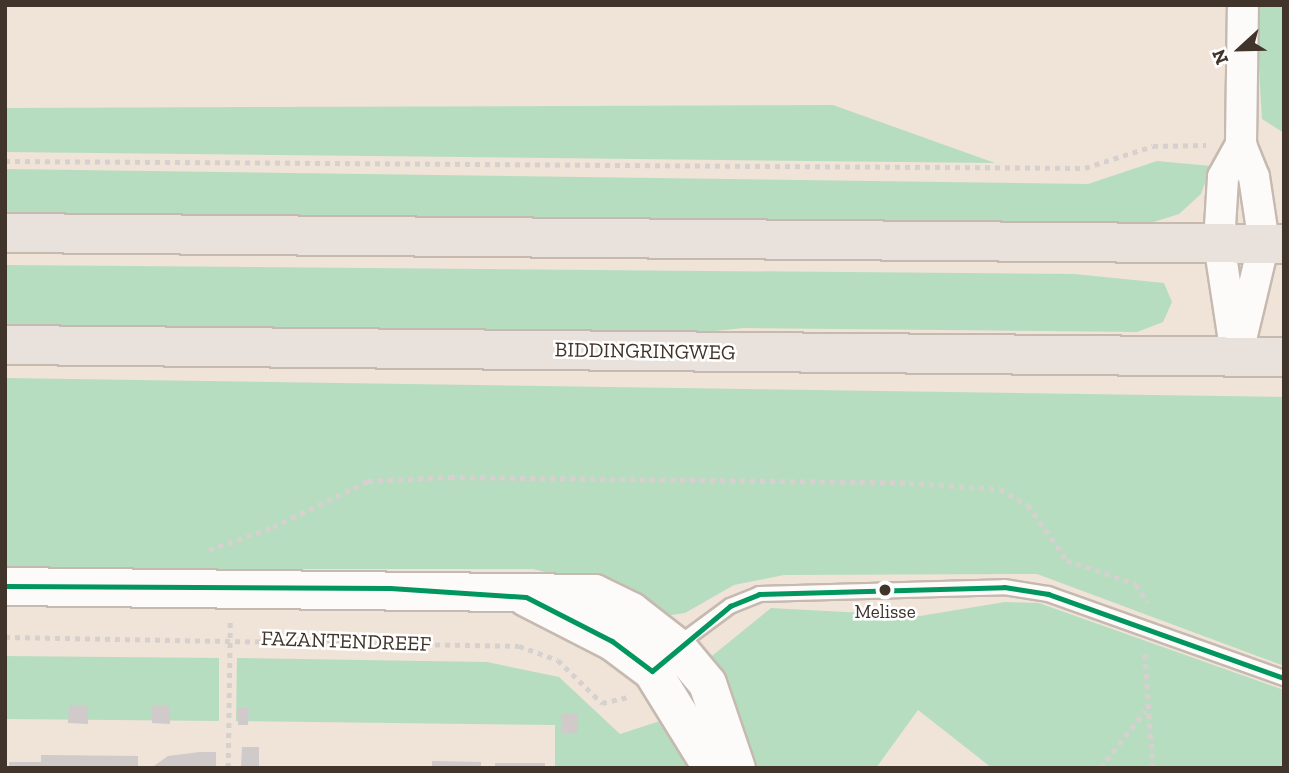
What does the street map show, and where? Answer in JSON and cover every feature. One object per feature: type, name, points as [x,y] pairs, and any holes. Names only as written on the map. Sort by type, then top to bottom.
[{"type":"main road","points":[[5,233],[1274,243]]},
{"type":"main road","name":"BIDDINGRINGWEG","points":[[5,345],[1284,357]]},
{"type":"street","points":[[1237,356],[1274,243],[1241,144],[1242,5]]},
{"type":"street","points":[[1237,356],[1219,243],[1223,177],[1241,144]]},
{"type":"street","points":[[5,586],[390,588],[526,597],[612,640],[664,659],[707,683],[736,768]]},
{"type":"street","points":[[664,659],[712,768]]},
{"type":"lane","points":[[664,659],[730,606],[793,589],[1004,587],[1048,594],[1284,678]]},
{"type":"path","points":[[5,161],[1084,167],[1153,146],[1241,144]]},
{"type":"path","points":[[194,552],[230,545],[368,481],[450,477],[1000,489],[1028,505],[1067,561],[1136,584],[1148,602],[1144,711],[1153,768]]},
{"type":"path","points":[[228,768],[230,545]]},
{"type":"path","name":"FAZANTENDREEF","points":[[5,637],[230,638],[519,646],[558,660],[602,703],[613,705],[664,659]]},
{"type":"path","points":[[1100,768],[1144,711]]},
{"type":"green space","points":[[1255,5],[1284,5],[1284,133],[1262,119]]},
{"type":"green space","points":[[833,105],[995,163],[5,152],[5,108]]},
{"type":"green space","points":[[1157,161],[1211,166],[1201,194],[1179,214],[1141,226],[5,225],[5,169],[1088,184]]},
{"type":"green space","points":[[5,265],[1074,274],[1164,283],[1172,302],[1163,322],[1137,332],[744,328],[599,343],[5,341]]},
{"type":"green space","points":[[5,378],[1284,397],[1284,666],[1037,574],[784,575],[734,585],[685,613],[664,616],[603,587],[533,569],[5,569]]},
{"type":"green space","points":[[1005,602],[1039,603],[1284,690],[1284,768],[992,768],[918,710],[876,768],[747,768],[702,664],[771,608],[920,616]]},
{"type":"green space","points":[[5,656],[219,658],[219,721],[5,719]]},
{"type":"green space","points":[[237,658],[487,662],[559,677],[620,734],[663,720],[692,768],[555,768],[555,725],[236,721]]},
{"type":"building","points":[[69,705],[88,706],[88,724],[68,723]]},
{"type":"building","points":[[152,706],[170,706],[170,724],[152,723]]},
{"type":"building","points":[[238,708],[249,708],[248,725],[238,725]]},
{"type":"building","points":[[561,714],[578,714],[578,733],[561,733]]},
{"type":"building","points":[[242,747],[259,747],[259,768],[241,768]]},
{"type":"building","points":[[216,752],[216,768],[151,768],[168,756]]},
{"type":"building","points":[[41,755],[138,756],[138,768],[9,768],[9,762],[41,762]]},
{"type":"building","points":[[432,761],[481,762],[481,768],[432,768]]},
{"type":"building","points":[[495,763],[545,763],[545,768],[495,768]]},
{"type":"transit line","points":[[5,586],[390,588],[526,597],[612,641],[652,671],[730,606],[759,594],[1004,587],[1048,594],[1284,678]]},
{"type":"place","name":"Melisse","points":[[885,590]]}]
